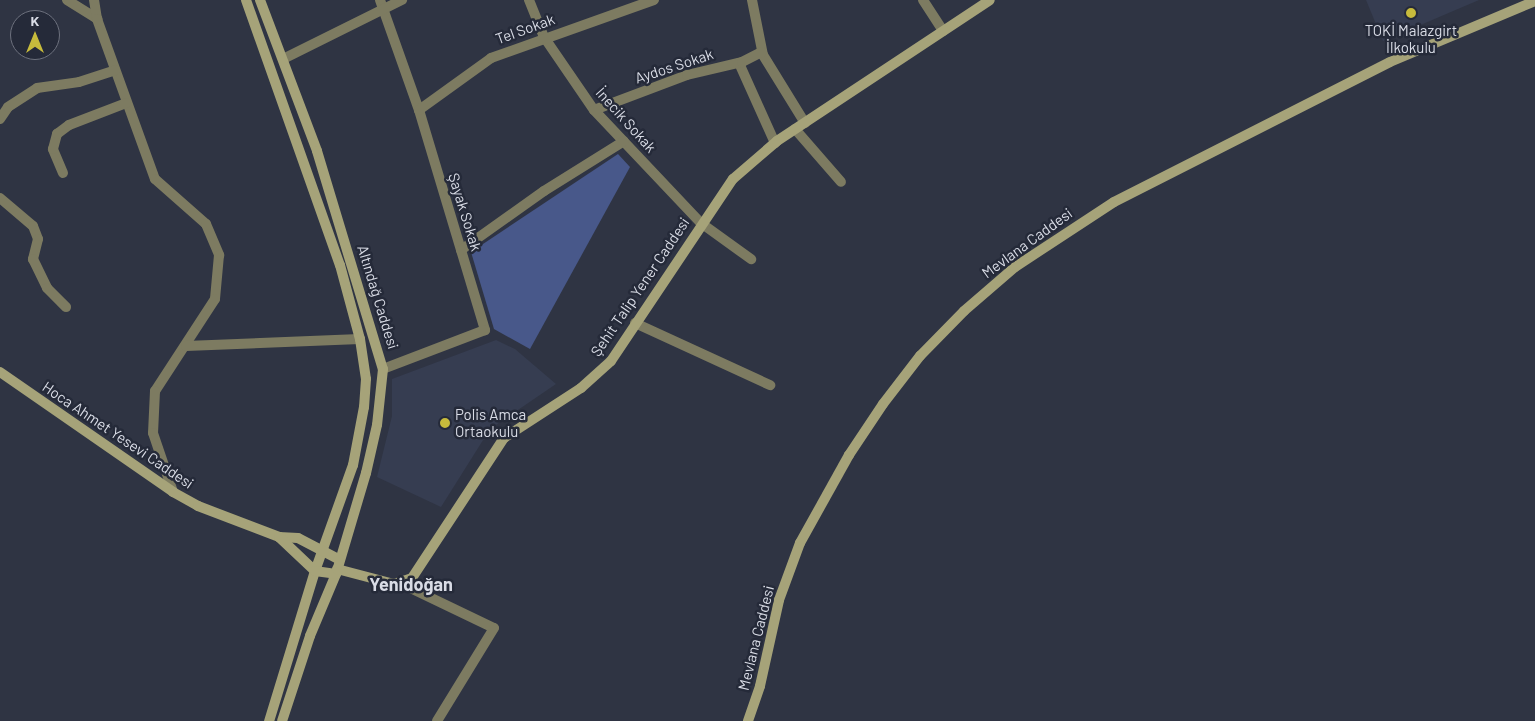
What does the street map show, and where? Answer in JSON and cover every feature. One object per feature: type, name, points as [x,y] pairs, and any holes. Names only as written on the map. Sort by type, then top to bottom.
[{"type":"street","points":[[67,0],[97,19]]},
{"type":"street","points":[[94,0],[97,19],[114,70],[155,179],[206,224],[219,255],[215,300],[155,391],[153,433],[173,492]]},
{"type":"street","name":"Altındağ Caddesi","points":[[246,0],[333,243],[360,339],[366,379],[359,438],[346,490],[315,571],[270,721]]},
{"type":"street","name":"Altındağ Caddesi","points":[[260,0],[317,151],[383,369],[371,455],[338,568],[310,636],[282,721]]},
{"type":"street","points":[[283,59],[382,4],[402,0]]},
{"type":"street","name":"İnecik Sokak","points":[[529,0],[544,37],[594,110],[701,223],[751,259]]},
{"type":"street","name":"Tel Sokak","points":[[419,110],[490,58],[544,37],[654,0]]},
{"type":"street","points":[[752,0],[762,52],[805,123]]},
{"type":"street","points":[[922,0],[943,31]]},
{"type":"street","name":"Şehit Talip Yener Caddesi","points":[[400,583],[412,578],[504,438],[593,379],[611,361],[701,223],[733,179],[775,143],[795,129],[990,0]]},
{"type":"street","name":"Mevlana Caddesi","points":[[748,721],[779,600],[808,530],[849,455],[883,404],[920,356],[970,305],[1015,266],[1114,202],[1390,62],[1535,1]]},
{"type":"street","name":"Şayak Sokak","points":[[382,4],[419,110],[485,330],[383,369]]},
{"type":"street","name":"Aydos Sokak","points":[[594,110],[688,75],[739,62],[762,52]]},
{"type":"street","points":[[739,62],[775,143]]},
{"type":"street","points":[[0,119],[8,108],[38,88],[79,82],[114,70]]},
{"type":"street","points":[[63,173],[53,149],[57,134],[70,126],[126,103]]},
{"type":"street","points":[[795,129],[841,182]]},
{"type":"street","points":[[461,250],[544,191],[624,141]]},
{"type":"street","points":[[0,198],[33,226],[38,239],[33,259],[47,288],[66,307]]},
{"type":"street","points":[[635,323],[770,385]]},
{"type":"street","points":[[186,346],[360,339]]},
{"type":"street","name":"Hoca Ahmet Yesevi Caddesi","points":[[0,372],[173,492],[198,506],[279,537],[298,538],[324,550],[338,568]]},
{"type":"street","name":"Hoca Ahmet Yesevi Caddesi","points":[[279,537],[315,571]]},
{"type":"street","points":[[315,571],[338,568],[382,582],[400,583],[494,628],[437,721]]},
{"type":"shaded area","name":"TOKİ Malazgirt İlkokulu","points":[[1366,0],[1479,0],[1383,41]]},
{"type":"shaded area","points":[[618,154],[630,167],[530,349],[494,329],[471,252]]},
{"type":"shaded area","name":"Polis Amca Ortaokulu","points":[[496,340],[515,349],[556,384],[490,429],[441,507],[377,477],[392,416],[392,379]]},
{"type":"place","name":"TOKİ Malazgirt İlkokulu","points":[[1411,13]]},
{"type":"place","name":"Polis Amca Ortaokulu","points":[[445,423]]},
{"type":"district","name":"Yenidoğan","points":[[411,584]]}]
